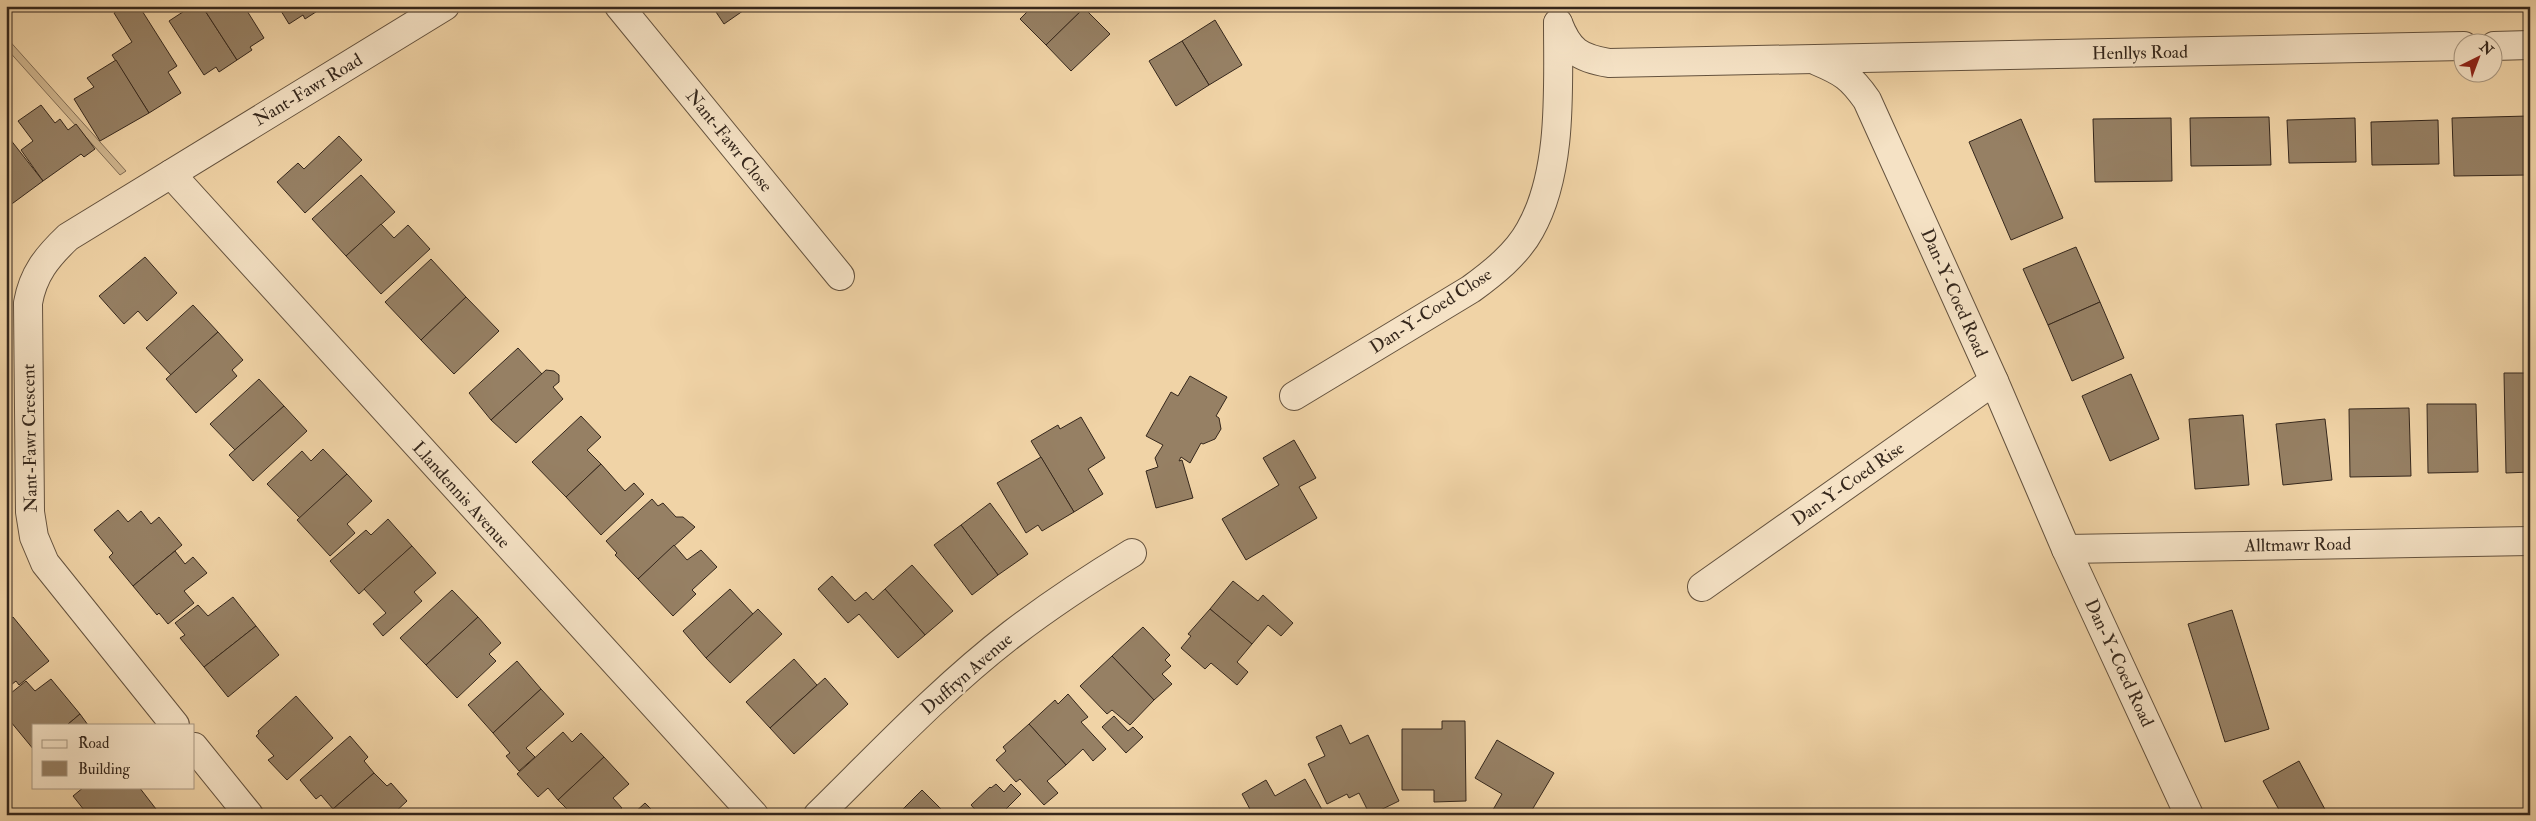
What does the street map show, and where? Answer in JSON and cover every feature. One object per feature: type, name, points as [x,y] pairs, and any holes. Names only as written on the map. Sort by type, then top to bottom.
[{"type":"street","name":"Nant-Fawr Road","points":[[171,174],[445,6]]},
{"type":"street","name":"Nant-Fawr Close","points":[[619,6],[840,276]]},
{"type":"street","name":"Dan-Y-Coed Road","points":[[1557,15],[1566,42],[1578,53],[1594,60],[1609,63],[1816,60],[1837,69],[1854,80],[1868,100],[1994,381],[2066,549],[2189,815]]},
{"type":"street","name":"Dan-Y-Coed Close","points":[[1294,396],[1471,289],[1494,272],[1530,230],[1543,200],[1551,169],[1558,67],[1557,15]]},
{"type":"street","points":[[2504,46],[2530,45]]},
{"type":"street","name":"Henllys Road","points":[[1816,60],[2454,46]]},
{"type":"street","name":"Nant-Fawr Crescent","points":[[171,174],[68,237],[38,270],[31,287],[28,303],[28,370],[30,512],[34,538],[45,563],[174,724]]},
{"type":"street","name":"Llandennis Avenue","points":[[171,174],[754,815]]},
{"type":"street","name":"Dan-Y-Coed Rise","points":[[1702,587],[1994,381]]},
{"type":"street","name":"Alltmawr Road","points":[[2066,549],[2530,541]]},
{"type":"street","name":"Duffryn Avenue","points":[[818,815],[925,709],[966,672],[1012,634],[1098,574],[1132,553]]},
{"type":"street","points":[[195,748],[249,815]]},
{"type":"shaded area","points":[[6,37],[126,171],[120,175],[6,48]]},
{"type":"building","points":[[125,6],[139,6],[177,66],[168,72],[181,93],[149,113],[112,55],[132,42],[114,13]]},
{"type":"building","points":[[192,6],[202,6],[237,60],[219,72],[216,67],[204,75],[169,21]]},
{"type":"building","points":[[202,6],[244,6],[264,38],[250,47],[252,50],[237,60]]},
{"type":"building","points":[[278,6],[321,6],[322,8],[305,19],[303,15],[289,24]]},
{"type":"building","points":[[712,6],[750,6],[724,24]]},
{"type":"building","points":[[1033,6],[1083,6],[1084,8],[1046,45],[1020,19]]},
{"type":"building","points":[[1084,8],[1110,34],[1071,71],[1046,45]]},
{"type":"building","points":[[1215,20],[1242,65],[1209,85],[1182,41]]},
{"type":"building","points":[[1182,41],[1209,85],[1176,106],[1149,61]]},
{"type":"building","points":[[116,60],[149,113],[100,141],[74,99],[94,87],[87,78]]},
{"type":"building","points":[[41,105],[55,123],[60,119],[68,130],[76,124],[95,149],[84,157],[81,154],[43,181],[21,150],[33,141],[18,121]]},
{"type":"building","points":[[2528,116],[2529,175],[2454,176],[2452,118]]},
{"type":"building","points":[[2269,117],[2271,165],[2191,166],[2190,118]]},
{"type":"building","points":[[2171,118],[2172,181],[2095,182],[2093,119]]},
{"type":"building","points":[[2355,118],[2356,162],[2289,163],[2287,120]]},
{"type":"building","points":[[2021,119],[2063,218],[2011,240],[1969,142]]},
{"type":"building","points":[[2438,120],[2439,164],[2372,165],[2371,122]]},
{"type":"building","points":[[6,134],[43,181],[9,206],[6,202]]},
{"type":"building","points":[[339,136],[362,160],[305,213],[277,182],[298,163],[304,169]]},
{"type":"building","points":[[361,175],[395,212],[346,256],[312,219]]},
{"type":"building","points":[[381,224],[394,238],[408,225],[430,249],[381,294],[346,256]]},
{"type":"building","points":[[2076,247],[2100,302],[2048,325],[2023,269]]},
{"type":"building","points":[[145,257],[177,293],[147,321],[138,311],[124,324],[99,296]]},
{"type":"building","points":[[431,259],[466,297],[421,340],[385,302]]},
{"type":"building","points":[[466,297],[499,331],[454,374],[421,340]]},
{"type":"building","points":[[2100,302],[2124,358],[2072,381],[2048,325]]},
{"type":"building","points":[[193,305],[218,332],[171,375],[146,348]]},
{"type":"building","points":[[218,332],[243,360],[232,370],[237,376],[196,413],[166,379]]},
{"type":"building","points":[[518,348],[542,374],[491,420],[469,393]]},
{"type":"building","points":[[546,370],[554,371],[559,375],[559,382],[553,387],[563,399],[516,443],[491,420]]},
{"type":"building","points":[[2504,373],[2530,373],[2530,472],[2506,473]]},
{"type":"building","points":[[2131,374],[2159,439],[2110,461],[2082,396]]},
{"type":"building","points":[[1190,376],[1227,397],[1216,416],[1219,418],[1221,429],[1215,439],[1203,444],[1201,443],[1190,463],[1181,457],[1179,461],[1182,460],[1193,498],[1156,508],[1146,471],[1158,467],[1155,458],[1163,445],[1146,436],[1171,392],[1178,396]]},
{"type":"building","points":[[259,379],[284,406],[235,450],[210,424]]},
{"type":"building","points":[[2427,404],[2476,404],[2478,472],[2428,473]]},
{"type":"building","points":[[284,406],[307,431],[253,481],[229,455]]},
{"type":"building","points":[[2409,408],[2411,476],[2350,477],[2349,409]]},
{"type":"building","points":[[2243,415],[2249,485],[2195,489],[2189,419]]},
{"type":"building","points":[[581,416],[601,437],[587,450],[601,464],[566,497],[532,462]]},
{"type":"building","points":[[1081,417],[1105,458],[1088,469],[1103,494],[1074,512],[1031,441],[1058,425],[1060,429]]},
{"type":"building","points":[[2325,419],[2332,480],[2283,485],[2276,424]]},
{"type":"building","points":[[1294,440],[1316,478],[1299,487],[1317,518],[1246,560],[1222,519],[1279,485],[1263,458]]},
{"type":"building","points":[[323,449],[347,474],[300,518],[267,484],[302,451],[311,461]]},
{"type":"building","points":[[1041,457],[1074,512],[1042,531],[1038,525],[1026,533],[997,483]]},
{"type":"building","points":[[601,464],[625,491],[634,483],[644,494],[601,535],[566,497]]},
{"type":"building","points":[[347,474],[372,501],[347,524],[355,533],[330,556],[297,520]]},
{"type":"building","points":[[652,499],[658,506],[663,503],[676,517],[683,517],[695,527],[638,579],[615,555],[617,553],[606,541]]},
{"type":"building","points":[[990,503],[1028,554],[998,575],[961,525]]},
{"type":"building","points":[[118,510],[128,522],[141,511],[151,524],[159,517],[182,545],[133,586],[109,557],[113,553],[94,530]]},
{"type":"building","points":[[388,519],[412,546],[359,594],[330,561],[366,530],[371,535]]},
{"type":"building","points":[[961,525],[998,575],[972,595],[934,545]]},
{"type":"building","points":[[674,545],[687,560],[701,550],[717,567],[692,590],[696,594],[673,616],[638,579]]},
{"type":"building","points":[[412,546],[436,573],[414,592],[422,601],[383,636],[373,624],[386,613],[364,589]]},
{"type":"building","points":[[175,551],[185,564],[193,557],[207,573],[184,591],[194,603],[168,624],[159,613],[157,615],[133,586]]},
{"type":"building","points":[[912,565],[953,611],[925,635],[885,589]]},
{"type":"building","points":[[832,576],[855,601],[866,592],[873,600],[885,589],[925,635],[898,658],[859,614],[848,623],[818,589]]},
{"type":"building","points":[[1233,581],[1258,601],[1263,595],[1293,623],[1281,636],[1268,625],[1252,644],[1210,609]]},
{"type":"building","points":[[730,589],[753,614],[706,658],[683,631]]},
{"type":"building","points":[[452,590],[478,617],[426,665],[400,638]]},
{"type":"building","points":[[233,597],[256,626],[204,667],[180,638],[185,635],[175,623],[198,605],[208,616]]},
{"type":"building","points":[[758,609],[782,634],[730,683],[706,658]]},
{"type":"building","points":[[1210,609],[1252,644],[1237,662],[1248,672],[1237,685],[1211,663],[1205,669],[1181,648],[1191,636],[1188,634]]},
{"type":"building","points":[[2232,610],[2269,729],[2225,742],[2188,624]]},
{"type":"building","points":[[13,617],[49,661],[19,685],[16,681],[6,689],[6,622]]},
{"type":"building","points":[[478,617],[501,643],[489,654],[496,661],[457,698],[426,665]]},
{"type":"building","points":[[256,626],[279,655],[228,697],[204,667]]},
{"type":"building","points":[[1143,627],[1170,655],[1165,660],[1171,666],[1162,674],[1172,684],[1154,700],[1112,656]]},
{"type":"building","points":[[1112,656],[1154,700],[1130,725],[1112,710],[1107,714],[1080,686]]},
{"type":"building","points":[[794,659],[817,685],[770,728],[746,702]]},
{"type":"building","points":[[517,661],[541,689],[493,733],[468,705]]},
{"type":"building","points":[[825,678],[848,704],[794,754],[770,728]]},
{"type":"building","points":[[51,679],[80,714],[68,724],[32,724],[32,748],[6,716],[6,697],[26,681],[35,691]]},
{"type":"building","points":[[541,689],[564,714],[526,748],[535,757],[519,771],[506,756],[510,753],[493,733]]},
{"type":"building","points":[[1068,694],[1088,717],[1081,722],[1106,749],[1093,761],[1083,749],[1066,765],[1029,724],[1055,700],[1058,704]]},
{"type":"building","points":[[296,696],[333,738],[287,780],[268,760],[274,756],[256,736],[259,733],[258,731]]},
{"type":"building","points":[[80,714],[87,724],[68,724]]},
{"type":"building","points":[[1114,716],[1128,731],[1133,727],[1143,737],[1126,753],[1102,727]]},
{"type":"building","points":[[1442,721],[1465,721],[1466,801],[1434,802],[1434,790],[1402,790],[1402,729],[1442,729]]},
{"type":"building","points":[[1029,724],[1066,765],[1047,781],[1058,793],[1044,805],[1020,779],[1016,782],[996,760],[1006,751],[1003,747]]},
{"type":"building","points":[[1341,725],[1350,744],[1368,735],[1399,801],[1370,815],[1359,793],[1349,798],[1347,794],[1327,804],[1308,764],[1325,756],[1316,737]]},
{"type":"building","points":[[563,732],[572,742],[581,733],[604,757],[558,800],[548,788],[538,797],[517,774]]},
{"type":"building","points":[[350,736],[368,757],[364,761],[374,773],[333,809],[321,795],[316,799],[300,780]]},
{"type":"building","points":[[1497,740],[1554,773],[1529,815],[1490,815],[1502,794],[1475,778]]},
{"type":"building","points":[[604,757],[629,784],[613,798],[622,808],[614,815],[569,815],[570,812],[558,800]]},
{"type":"building","points":[[2299,761],[2328,815],[2282,815],[2263,781]]},
{"type":"building","points":[[374,773],[387,786],[391,783],[407,801],[392,815],[338,815],[333,809]]},
{"type":"building","points":[[1305,779],[1325,815],[1253,815],[1242,794],[1266,780],[1275,796]]},
{"type":"building","points":[[996,784],[1004,792],[1011,784],[1021,794],[1000,815],[980,815],[971,805],[990,787]]},
{"type":"building","points":[[83,788],[140,788],[156,809],[148,815],[88,815],[73,796]]},
{"type":"building","points":[[922,790],[943,811],[939,815],[897,815]]},
{"type":"building","points":[[645,803],[657,815],[632,815]]}]
